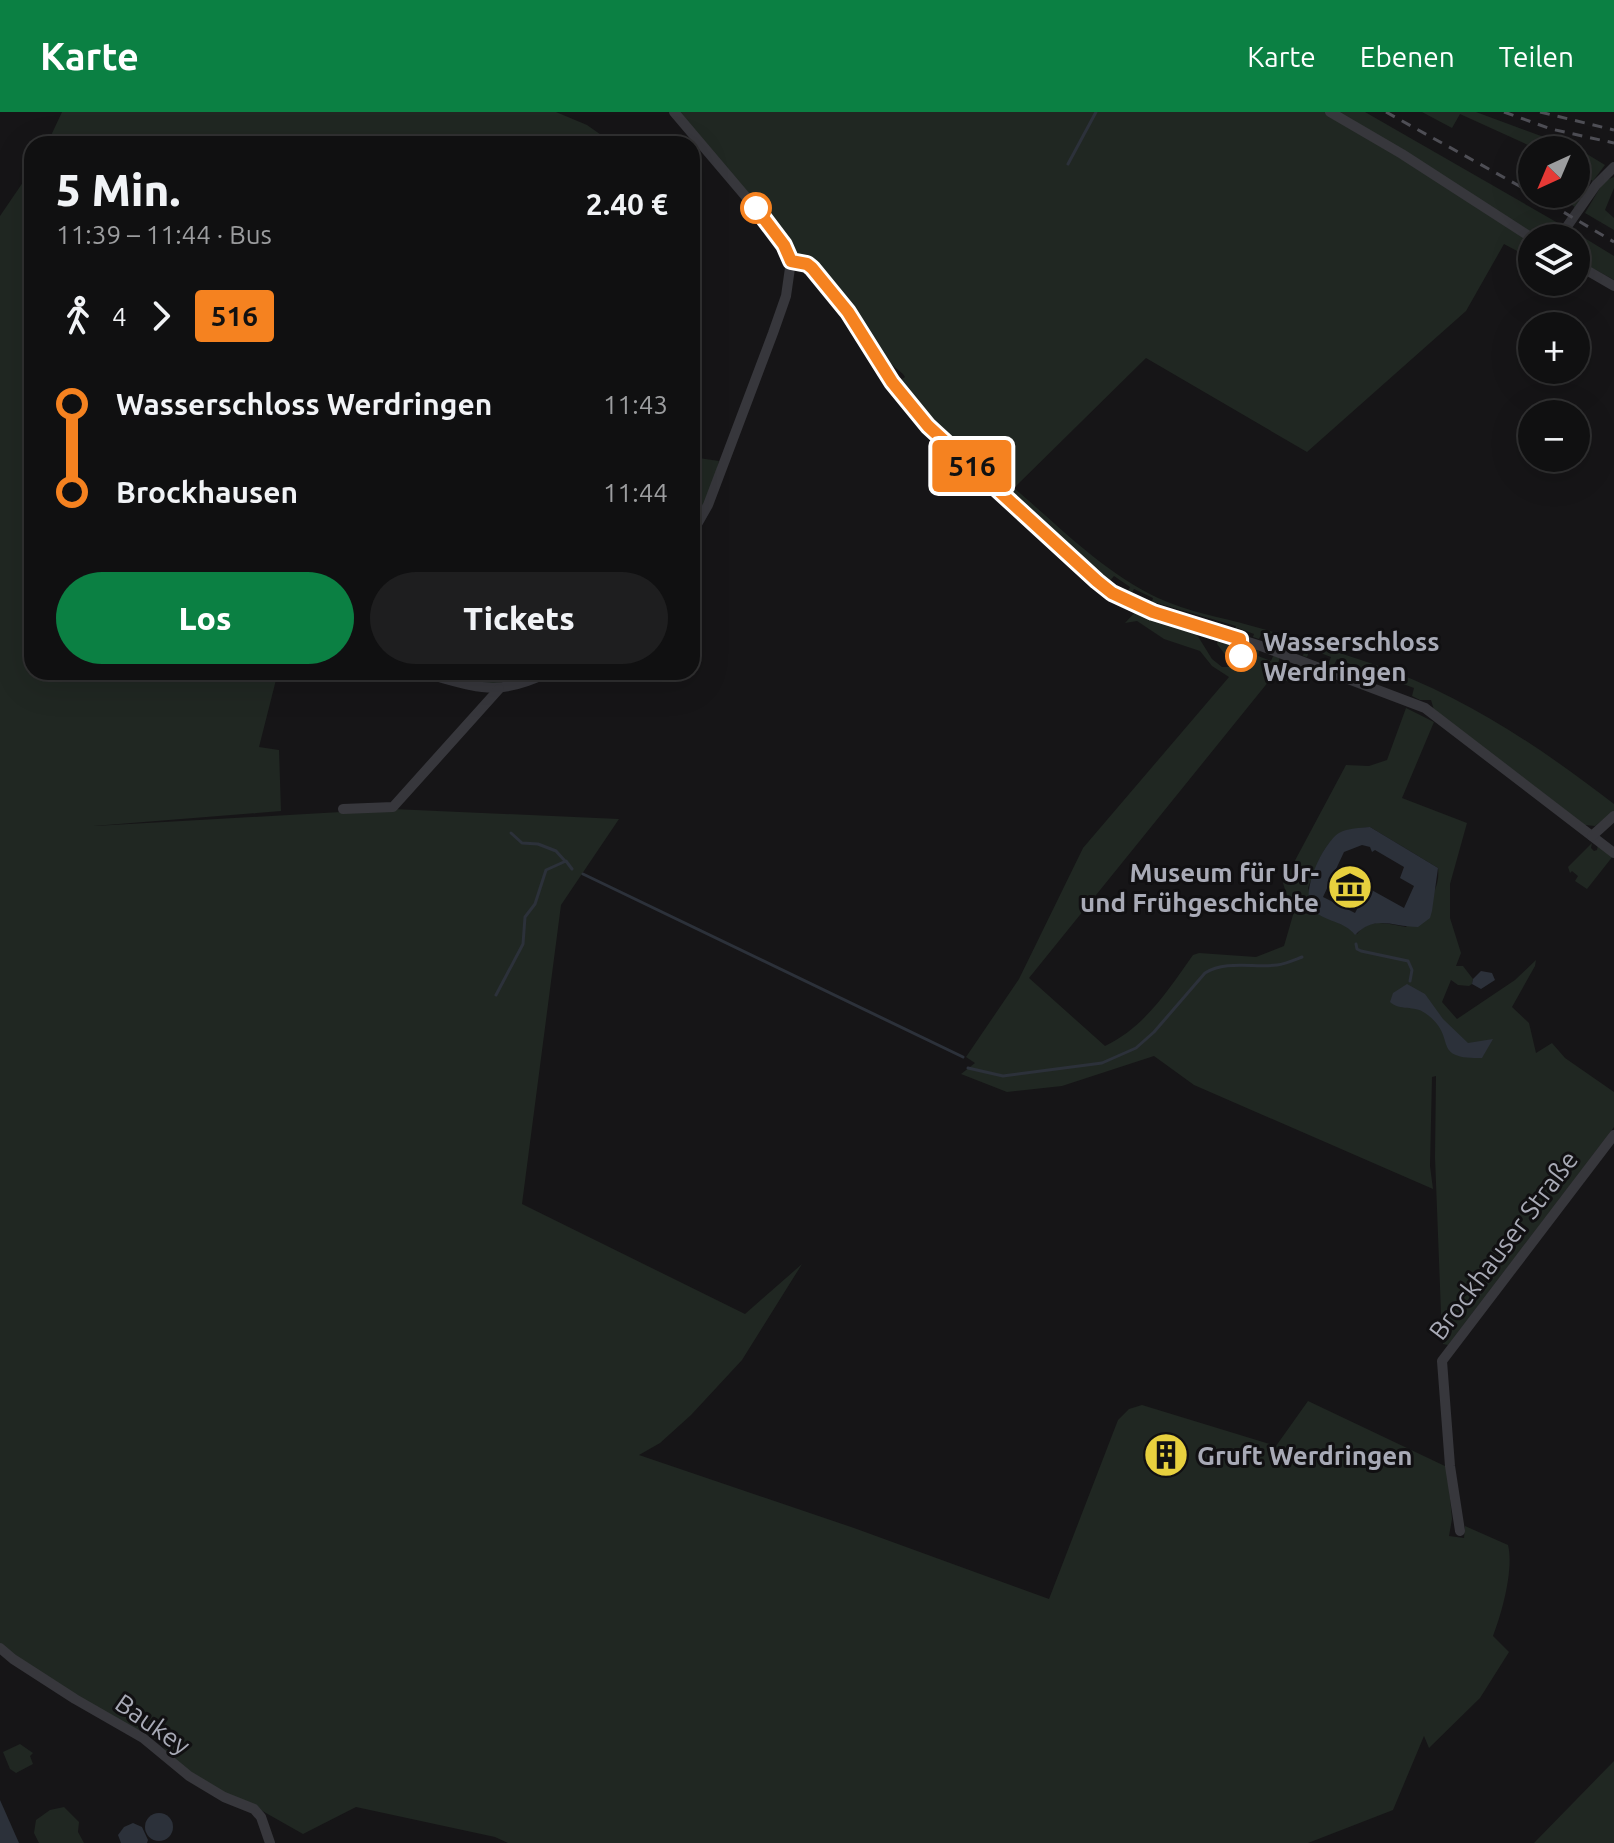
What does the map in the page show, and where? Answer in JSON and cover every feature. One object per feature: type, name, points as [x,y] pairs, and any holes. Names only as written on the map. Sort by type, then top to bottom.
[{"type":"street","points":[[674,112],[694,136]]},
{"type":"street","points":[[1330,112],[1518,229]]},
{"type":"street","points":[[700,143],[769,224],[791,261],[786,296],[773,333],[700,519]]},
{"type":"street","points":[[1569,224],[1596,185],[1614,167]]},
{"type":"street","points":[[791,261],[807,264],[816,272],[848,312],[892,382],[928,426],[1112,593],[1153,612],[1261,646],[1425,708],[1614,853]]},
{"type":"street","points":[[1590,272],[1614,286]]},
{"type":"street","points":[[451,680],[486,689],[499,689],[525,680]]},
{"type":"street","points":[[343,809],[393,807],[499,689]]},
{"type":"street","points":[[1592,836],[1614,816]]},
{"type":"street","name":"Brockhauser Straße","points":[[1460,1531],[1450,1466],[1442,1361],[1614,1135]]},
{"type":"street","name":"Baukey","points":[[0,1648],[75,1699],[143,1738],[189,1776],[224,1797],[254,1809],[261,1817],[270,1843]]},
{"type":"shaded area","points":[[62,112],[556,112],[587,125],[603,136],[51,136]]},
{"type":"shaded area","points":[[674,112],[1365,112],[1518,200],[1518,208],[1532,208],[1558,223],[1518,224],[1518,252],[1504,244],[1466,311],[1307,452],[1146,358],[1014,488],[1083,548],[1119,575],[1158,598],[1328,649],[1438,691],[1500,724],[1558,762],[1614,804],[1614,811],[1595,826],[1585,825],[1434,710],[1431,700],[1412,696],[1414,688],[1379,675],[1376,682],[1369,680],[1371,672],[1337,659],[1333,667],[1328,665],[1331,657],[1310,649],[1307,657],[1303,656],[1305,648],[1285,640],[1282,648],[1277,646],[1279,638],[1262,632],[1259,639],[1238,628],[1235,630],[1236,626],[1157,603],[1155,607],[1151,605],[1153,598],[1134,589],[1130,596],[1127,594],[1130,587],[1114,576],[1108,583],[1084,564],[1086,561],[1070,550],[1054,532],[1046,529],[1048,526],[1028,512],[1016,497],[1014,499],[1009,495],[1011,492],[997,479],[995,481],[978,462],[976,464],[971,460],[973,457],[960,445],[957,447],[934,425],[936,422],[924,409],[922,411],[899,381],[905,377],[903,374],[871,347],[816,272],[799,262],[700,143],[700,136],[694,136]]},
{"type":"shaded area","points":[[1422,112],[1476,112],[1541,136],[1518,136],[1518,140],[1460,114],[1452,128]]},
{"type":"shaded area","points":[[1590,156],[1605,165],[1593,181],[1590,179]]},
{"type":"shaded area","points":[[1614,177],[1614,188],[1605,210],[1614,218],[1614,230],[1585,213],[1604,181]]},
{"type":"shaded area","points":[[24,181],[24,680],[276,680],[259,747],[279,750],[281,811],[94,826],[393,809],[619,819],[561,905],[522,1204],[745,1314],[802,1264],[742,1360],[691,1415],[660,1443],[639,1455],[1049,1599],[1118,1420],[1129,1409],[1142,1405],[1276,1446],[1308,1401],[1447,1467],[1452,1519],[1449,1536],[1464,1538],[1465,1526],[1508,1545],[1508,1578],[1493,1636],[1509,1652],[1480,1698],[1429,1748],[1424,1736],[1393,1810],[1308,1843],[508,1843],[495,1837],[356,1807],[303,1834],[250,1804],[238,1801],[174,1762],[159,1741],[75,1697],[0,1644],[0,216]]},
{"type":"shaded area","points":[[1590,241],[1614,256],[1614,280],[1590,267]]},
{"type":"shaded area","points":[[700,458],[719,461],[708,505],[700,518]]},
{"type":"shaded area","points":[[1137,610],[1194,630],[1212,659],[1222,667],[1241,662],[1246,655],[1247,644],[1260,648],[1258,656],[1271,661],[1274,654],[1280,656],[1278,664],[1296,671],[1299,663],[1303,664],[1295,684],[1273,676],[1029,978],[1105,1046],[1144,1018],[1193,955],[1256,957],[1284,946],[1293,915],[1283,883],[1346,765],[1369,766],[1387,760],[1406,708],[1434,722],[1402,798],[1467,823],[1450,884],[1450,918],[1461,953],[1456,966],[1463,966],[1473,979],[1469,986],[1458,985],[1451,980],[1442,1002],[1457,1019],[1515,980],[1536,960],[1512,1007],[1529,1023],[1536,1053],[1552,1043],[1565,1058],[1614,1092],[1614,1127],[1448,1345],[1443,1344],[1442,1339],[1435,1157],[1436,1076],[1432,1077],[1430,1166],[1433,1189],[1194,1085],[1154,1056],[1062,1086],[1007,1092],[961,1074],[975,1063],[966,1057],[1019,979],[1083,848],[1229,677],[1212,666],[1200,651],[1164,639],[1137,621],[1125,623]],"holes":[[[1370,827],[1438,868],[1433,893],[1406,927],[1373,924],[1357,934],[1319,914],[1308,888],[1323,853],[1334,839]]]},
{"type":"shaded area","points":[[1219,638],[1235,643],[1237,650],[1234,655],[1227,657],[1217,644]]},
{"type":"shaded area","points":[[471,680],[511,680],[489,685]]},
{"type":"shaded area","points":[[1370,827],[1438,868],[1430,918],[1418,927],[1377,923],[1355,935],[1346,927],[1323,917],[1309,903],[1311,881],[1326,847],[1339,833]],"holes":[[[1362,845],[1370,847],[1372,852],[1375,850],[1404,867],[1400,878],[1414,886],[1404,908],[1368,888],[1355,913],[1323,897],[1344,852]]]},
{"type":"shaded area","points":[[1592,843],[1594,851],[1598,845],[1613,856],[1587,889],[1575,881],[1578,876],[1572,871],[1570,873],[1568,867]]},
{"type":"shaded area","points":[[1481,971],[1492,973],[1495,980],[1481,989],[1472,984]]},
{"type":"shaded area","points":[[1407,984],[1425,994],[1443,1019],[1468,1043],[1493,1039],[1482,1058],[1455,1055],[1449,1051],[1441,1030],[1425,1013],[1390,1002],[1393,993]]},
{"type":"shaded area","points":[[20,1744],[33,1753],[30,1756],[33,1764],[16,1773],[10,1769],[3,1752]]},
{"type":"shaded area","points":[[1614,1761],[1614,1843],[1534,1843]]},
{"type":"shaded area","points":[[0,1800],[19,1843],[0,1843]]},
{"type":"shaded area","points":[[64,1807],[79,1822],[78,1832],[84,1843],[39,1843],[34,1833],[36,1820],[50,1810]]},
{"type":"shaded area","points":[[159,1813],[169,1817],[173,1827],[169,1837],[159,1841],[149,1837],[145,1827],[149,1817]]},
{"type":"shaded area","points":[[133,1823],[142,1827],[147,1843],[121,1843],[118,1835],[124,1827]]},
{"type":"waterway","points":[[1068,164],[1096,112]]},
{"type":"waterway","points":[[511,833],[522,843],[538,844],[556,851],[565,861]]},
{"type":"waterway","points":[[496,995],[523,944],[525,917],[535,904],[546,870],[566,861],[572,869]]},
{"type":"waterway","points":[[583,874],[963,1057]]},
{"type":"waterway","points":[[1356,944],[1361,951],[1408,961],[1412,970],[1410,981]]},
{"type":"waterway","points":[[968,1068],[1003,1076],[1102,1063],[1136,1048],[1154,1032],[1205,973],[1222,967],[1277,965],[1302,957]]},
{"type":"railway","points":[[1386,112],[1518,185]]},
{"type":"railway","points":[[1504,112],[1551,129],[1614,143]]},
{"type":"railway","points":[[1540,112],[1614,130]]},
{"type":"railway","points":[[1557,208],[1614,242]]},
{"type":"bus line","name":"516","points":[[756,208],[784,245],[791,261],[812,268],[848,312],[892,382],[928,426],[1112,593],[1153,612],[1240,639],[1241,656]]},
{"type":"place","name":"Wasserschloss Werdringen","points":[[1241,656]]},
{"type":"place","name":"Museum für Ur- und Frühgeschichte","points":[[1350,887]]},
{"type":"place","name":"Gruft Werdringen","points":[[1166,1455]]}]
